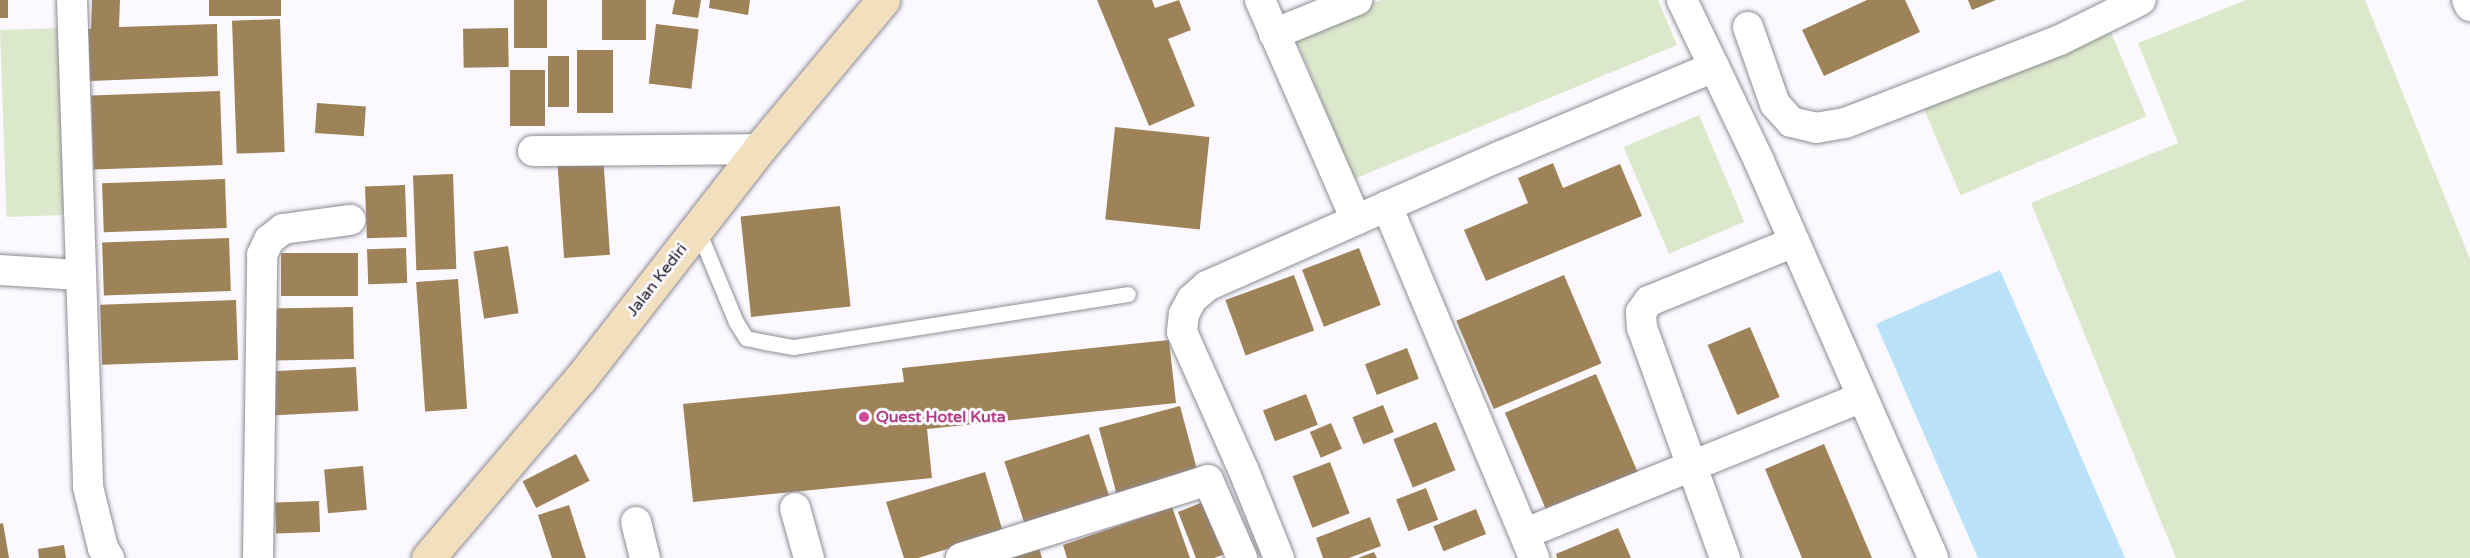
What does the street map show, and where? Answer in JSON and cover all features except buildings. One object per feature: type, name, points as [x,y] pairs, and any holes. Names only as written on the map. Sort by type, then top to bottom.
[{"type":"main road","name":"Jalan Kediri","points":[[428,558],[580,379],[759,148],[883,0]]},
{"type":"street","points":[[72,0],[88,487],[103,548],[109,558]]},
{"type":"street","points":[[1260,0],[1356,220]]},
{"type":"street","points":[[1274,34],[1357,0]]},
{"type":"street","points":[[1682,0],[1794,242],[1934,558]]},
{"type":"street","points":[[1748,27],[1774,104],[1791,122],[1816,128],[1845,123],[2060,40],[2141,0]]},
{"type":"street","points":[[2468,0],[2470,6]]},
{"type":"street","points":[[1279,558],[1182,332],[1184,314],[1192,299],[1207,286],[1387,206],[1714,67]]},
{"type":"street","points":[[533,151],[759,148]]},
{"type":"street","points":[[1387,206],[1530,546],[1691,466],[1862,396]]},
{"type":"street","points":[[258,558],[262,255],[269,240],[283,229],[350,220]]},
{"type":"street","points":[[1725,558],[1642,328],[1641,312],[1649,301],[1794,242]]},
{"type":"street","points":[[0,270],[80,275]]},
{"type":"street","points":[[961,558],[1208,480],[1242,558]]},
{"type":"street","points":[[795,508],[809,558]]},
{"type":"street","points":[[636,522],[645,558]]},
{"type":"lane","points":[[697,228],[736,322],[746,338],[774,344],[794,347],[1128,294]]},
{"type":"green space","points":[[1381,0],[1658,0],[1677,45],[1354,179],[1295,36]]},
{"type":"green space","points":[[2246,0],[2365,0],[2470,259],[2470,558],[2176,558],[2031,203],[2178,143],[2138,43]]},
{"type":"green space","points":[[59,28],[66,215],[7,217],[0,30]]},
{"type":"green space","points":[[2109,28],[2147,116],[1961,195],[1923,107]]},
{"type":"green space","points":[[1699,115],[1744,222],[1669,254],[1624,147]]},
{"type":"water","points":[[2000,270],[2125,558],[1978,558],[1876,324]]},
{"type":"place","name":"Quest Hotel Kuta","points":[[864,417]]}]
